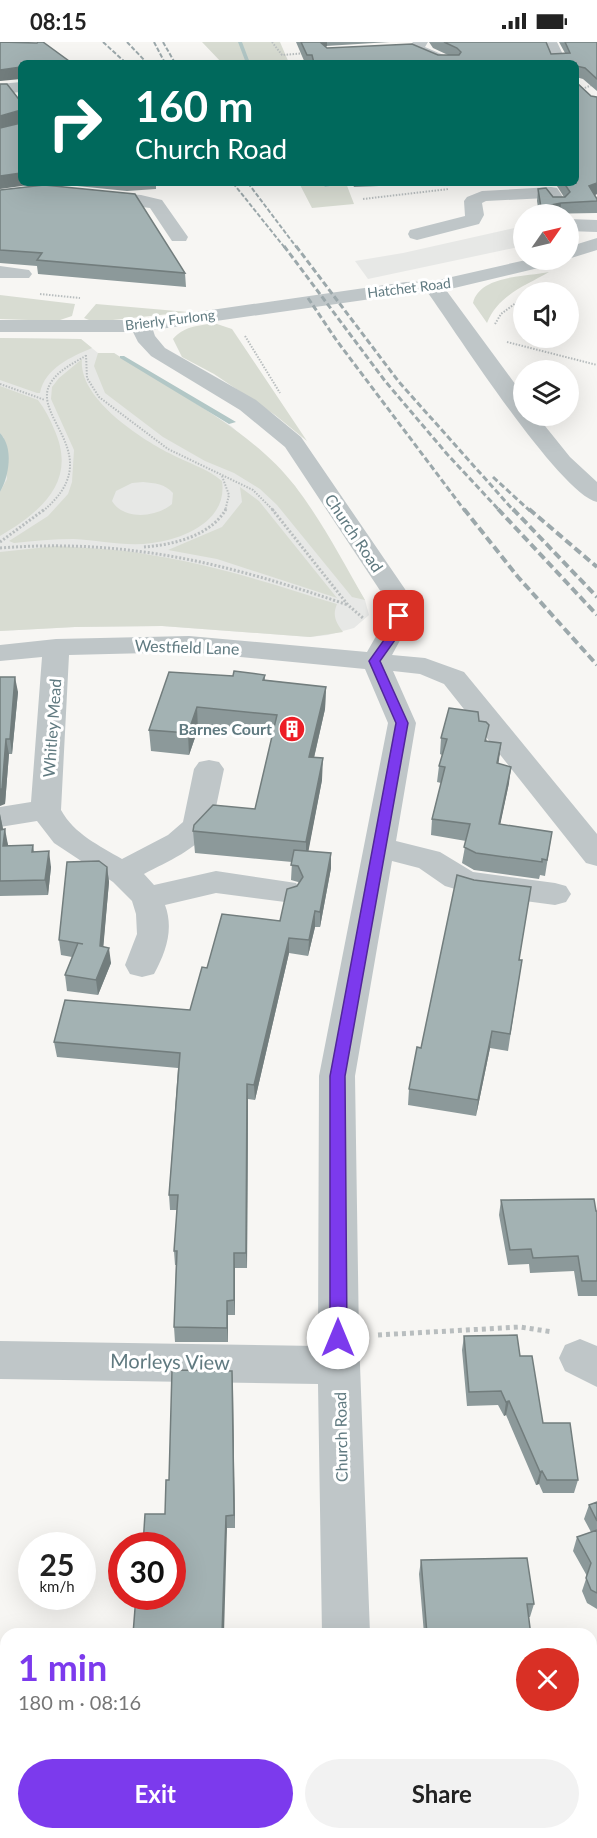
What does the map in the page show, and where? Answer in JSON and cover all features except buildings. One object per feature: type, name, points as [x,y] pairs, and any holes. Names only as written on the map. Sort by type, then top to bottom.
[{"type":"street","points":[[549,42],[558,60]]},
{"type":"street","points":[[412,46],[443,60]]},
{"type":"street","points":[[0,89],[18,87]]},
{"type":"street","points":[[417,234],[473,220],[475,215],[473,201],[493,189],[551,192],[558,203]]},
{"type":"street","points":[[80,195],[141,200],[156,204],[179,237]]},
{"type":"street","points":[[146,218],[165,216]]},
{"type":"street","points":[[579,225],[597,226]]},
{"type":"street","points":[[579,250],[597,244]]},
{"type":"street","name":"Hatchet Road","points":[[304,302],[406,288],[434,287],[513,268]]},
{"type":"street","points":[[0,272],[22,274]]},
{"type":"street","points":[[434,287],[513,396]]},
{"type":"street","name":"Brierly Furlong","points":[[0,326],[142,326],[304,302]]},
{"type":"street","name":"Church Road","points":[[142,326],[145,338],[158,352],[248,405],[293,442],[396,595],[399,616],[394,633],[375,661],[402,723],[338,1076],[339,1351],[346,1628]]},
{"type":"street","points":[[534,426],[562,462],[597,495]]},
{"type":"street","name":"Westfield Lane","points":[[0,653],[56,647],[189,644],[425,666],[454,678],[597,855]]},
{"type":"street","name":"Whitley Mead","points":[[45,810],[56,647]]},
{"type":"street","points":[[123,872],[179,843],[197,825],[209,769]]},
{"type":"street","points":[[0,817],[45,810],[66,837],[123,872],[147,898],[151,907],[158,946]]},
{"type":"street","points":[[378,847],[429,860],[456,878],[472,883],[555,894]]},
{"type":"street","points":[[147,898],[216,882],[285,891]]},
{"type":"street","name":"Morleys View","points":[[0,1360],[339,1351]]},
{"type":"path","points":[[272,42],[282,55],[316,52]]},
{"type":"path","points":[[582,89],[597,83]]},
{"type":"path","points":[[363,199],[450,189]]},
{"type":"path","points":[[478,346],[489,335],[501,314],[513,305]]},
{"type":"path","points":[[502,343],[509,341],[597,366]]},
{"type":"path","points":[[0,542],[62,493],[70,468],[67,446],[45,400],[49,383],[67,365],[93,352]]},
{"type":"path","points":[[86,355],[87,378],[99,397],[168,449],[253,490],[267,504],[348,605],[363,619]]},
{"type":"path","points":[[0,384],[45,400]]},
{"type":"path","points":[[134,548],[157,547],[214,525],[230,501],[229,484],[219,473]]},
{"type":"path","points":[[0,548],[33,544],[83,543],[134,548],[182,556],[253,575],[348,605]]},
{"type":"path","points":[[339,1351],[520,1327],[552,1332],[584,1344],[589,1363]]},
{"type":"shaded area","points":[[202,42],[280,42],[288,60],[219,60]]},
{"type":"shaded area","points":[[301,186],[347,186],[354,204],[312,208]]},
{"type":"shaded area","points":[[513,228],[513,248],[368,279],[355,261],[403,253]]},
{"type":"shaded area","points":[[549,272],[531,282],[513,282],[513,293],[498,305],[487,323],[473,303],[477,294],[494,282]]},
{"type":"shaded area","points":[[0,295],[75,304],[72,316],[57,321],[0,319]]},
{"type":"shaded area","points":[[96,304],[188,312],[94,322],[84,318]]},
{"type":"shaded area","points":[[214,323],[232,329],[307,441],[275,415],[214,374],[182,357],[173,339],[187,329]]},
{"type":"shaded area","points":[[0,338],[81,339],[98,353],[114,353],[231,426],[295,486],[365,600],[369,615],[354,628],[310,637],[162,626],[0,631]]},
{"type":"shaded area","points":[[0,338],[81,339],[92,348],[60,364],[47,377],[40,393],[37,393],[0,380]]},
{"type":"shaded area","points":[[98,353],[114,353],[186,397],[257,447],[295,486],[332,542],[365,600],[352,597],[277,505],[260,489],[234,473],[205,461],[163,437],[105,393],[94,366]]},
{"type":"shaded area","points":[[82,359],[83,374],[90,388],[113,415],[157,446],[222,481],[222,495],[211,517],[190,532],[152,543],[122,544],[74,539],[14,543],[9,541],[48,516],[68,494],[72,482],[74,450],[51,399],[52,387],[59,378]],"holes":[[[132,483],[160,484],[170,490],[173,493],[172,504],[158,512],[141,515],[124,512],[112,501],[116,491]]]},
{"type":"shaded area","points":[[0,386],[38,400],[54,429],[62,464],[59,479],[52,493],[42,505],[0,536],[0,492],[7,479],[4,438],[0,433]]},
{"type":"shaded area","points":[[0,433],[7,446],[9,462],[0,492]]},
{"type":"shaded area","points":[[240,487],[259,501],[337,598],[217,559],[168,550],[222,527],[242,502]]},
{"type":"shaded area","points":[[56,546],[104,549],[175,559],[268,583],[337,604],[336,619],[343,632],[310,637],[162,626],[0,631],[0,552]]},
{"type":"waterway","points":[[240,42],[247,60]]},
{"type":"waterway","points":[[122,357],[232,422]]},
{"type":"railway","points":[[103,42],[123,60]]},
{"type":"railway","points":[[127,42],[144,60]]},
{"type":"railway","points":[[154,42],[163,60]]},
{"type":"railway","points":[[163,42],[173,60]]},
{"type":"railway","points":[[235,186],[285,248]]},
{"type":"railway","points":[[250,186],[297,248]]},
{"type":"railway","points":[[284,246],[385,381],[447,454],[500,511]]},
{"type":"railway","points":[[296,246],[399,382],[514,511]]},
{"type":"railway","points":[[308,298],[337,341],[465,511]]},
{"type":"railway","points":[[493,477],[530,511]]},
{"type":"railway","points":[[464,509],[518,577],[597,665]]},
{"type":"railway","points":[[498,509],[597,615]]},
{"type":"railway","points":[[513,509],[597,597]]},
{"type":"railway","points":[[529,509],[597,567]]},
{"type":"place","name":"Barnes Court","points":[[292,729]]},
{"type":"route","points":[[338,1338],[338,1076],[402,723],[375,661],[394,633],[399,616]]}]
